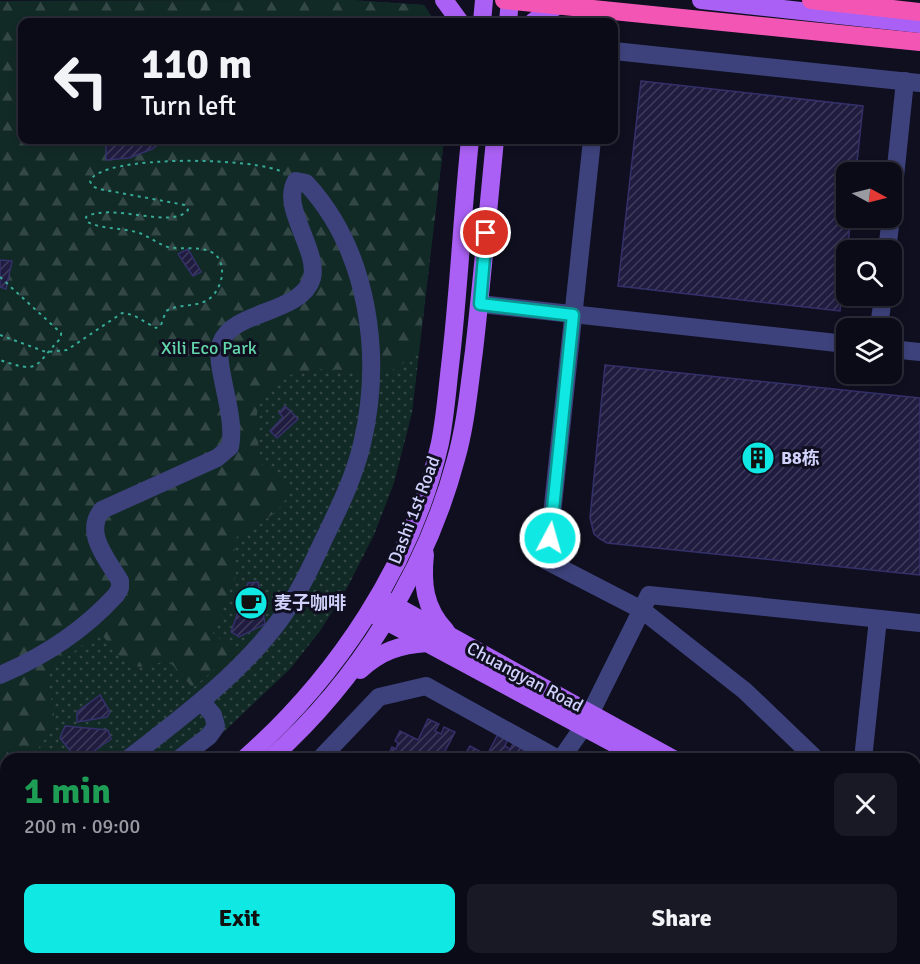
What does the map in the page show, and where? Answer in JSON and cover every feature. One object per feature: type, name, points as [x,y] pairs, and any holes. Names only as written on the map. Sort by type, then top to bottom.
[{"type":"highway","points":[[504,0],[920,42]]},
{"type":"highway","points":[[811,0],[920,12]]},
{"type":"main road","points":[[444,0],[457,18]]},
{"type":"main road","points":[[482,18],[484,0]]},
{"type":"main road","points":[[508,18],[510,0]]},
{"type":"main road","points":[[538,18],[549,10],[572,0]]},
{"type":"main road","points":[[701,0],[920,24]]},
{"type":"main road","name":"Dashi 1st Road","points":[[250,753],[309,694],[340,654],[372,603],[405,543],[424,494],[440,441],[460,284],[470,144]]},
{"type":"main road","name":"Dashi 1st Road","points":[[282,753],[340,687],[390,612],[441,509],[457,457],[480,304],[495,144]]},
{"type":"main road","points":[[427,538],[423,575],[425,596],[438,622],[453,638]]},
{"type":"main road","name":"Chuangyan Road","points":[[372,603],[453,638],[587,719],[635,753]]},
{"type":"main road","name":"Chuangyan Road","points":[[390,612],[427,643],[660,753]]},
{"type":"main road","points":[[340,687],[385,651],[397,646],[427,643]]},
{"type":"lane","points":[[618,51],[913,82],[900,162]]},
{"type":"lane","points":[[592,144],[547,561],[642,610],[746,691],[810,753]]},
{"type":"lane","points":[[0,675],[38,657],[69,638],[95,617],[116,595],[120,588],[120,581],[95,535],[98,515],[110,506],[134,498],[225,453],[230,447],[232,426],[219,358],[220,344],[230,330],[284,304],[304,292],[309,286],[313,270],[293,204],[292,188],[296,182],[306,183],[334,219],[347,243],[364,298],[370,380],[363,444],[340,505],[289,606],[278,622],[202,702],[136,753]]},
{"type":"lane","points":[[480,304],[836,343]]},
{"type":"lane","points":[[902,350],[920,352]]},
{"type":"lane","points":[[564,753],[587,719],[649,595],[920,623]]},
{"type":"lane","points":[[864,753],[878,619]]},
{"type":"lane","points":[[326,753],[379,697],[426,686],[549,753]]},
{"type":"lane","points":[[187,753],[209,736],[216,726],[213,715],[202,702]]},
{"type":"path","points":[[0,335],[46,352],[75,347],[84,336],[106,326],[122,313],[133,315],[156,328],[161,325],[166,311],[210,299],[219,288],[222,274],[219,262],[211,252],[199,248],[165,247],[138,232],[93,224],[87,222],[86,217],[114,213],[178,216],[186,213],[188,207],[99,189],[92,186],[91,177],[120,166],[192,160],[267,167],[278,170],[296,182]]},
{"type":"path","points":[[0,277],[61,333],[61,338],[46,352],[42,360],[28,369],[0,360]]},
{"type":"green space","name":"Xili Eco Park","points":[[350,0],[424,5],[432,18],[18,18],[18,144],[444,144],[412,413],[394,483],[374,535],[347,588],[320,631],[290,669],[201,753],[0,753],[0,1]]},
{"type":"green space","name":"Xili Eco Park","points":[[350,0],[424,5],[432,18],[18,18],[18,144],[444,144],[419,347],[402,364],[379,375],[370,376],[330,369],[294,374],[273,385],[259,405],[257,427],[262,465],[282,478],[288,487],[287,496],[282,505],[263,521],[234,539],[236,575],[213,634],[236,650],[193,688],[169,661],[139,667],[117,654],[99,631],[47,674],[55,721],[36,753],[0,753],[0,1]]},
{"type":"building","points":[[641,81],[863,106],[857,162],[836,162],[836,228],[850,228],[848,240],[836,240],[836,306],[841,306],[840,311],[618,286]]},
{"type":"building","points":[[106,144],[159,144],[129,158],[106,160]]},
{"type":"building","points":[[188,249],[201,272],[193,276],[178,254]]},
{"type":"building","points":[[0,260],[12,261],[6,289],[0,287]]},
{"type":"building","name":"B8栋","points":[[605,365],[920,398],[920,575],[607,543],[600,539],[594,534],[590,518]]},
{"type":"building","points":[[285,406],[298,419],[277,438],[270,431],[283,417],[279,413]]},
{"type":"building","name":"麦子咖啡","points":[[258,582],[265,624],[239,637],[231,632],[248,583]]},
{"type":"building","points":[[100,695],[110,712],[107,717],[77,722],[77,712]]},
{"type":"building","points":[[428,719],[439,724],[435,731],[441,734],[444,727],[455,732],[444,753],[389,753],[392,747],[396,749],[398,743],[395,741],[400,731],[418,740]]},
{"type":"building","points":[[65,726],[108,730],[111,739],[91,753],[72,753],[60,738]]},
{"type":"building","points":[[498,734],[508,739],[505,746],[510,749],[514,742],[525,747],[522,753],[488,753]]},
{"type":"building","points":[[470,746],[483,753],[466,753]]},
{"type":"place","name":"B8栋","points":[[758,458]]},
{"type":"place","name":"麦子咖啡","points":[[251,603]]},
{"type":"route","points":[[486,233],[480,304],[573,315],[550,538]]}]
